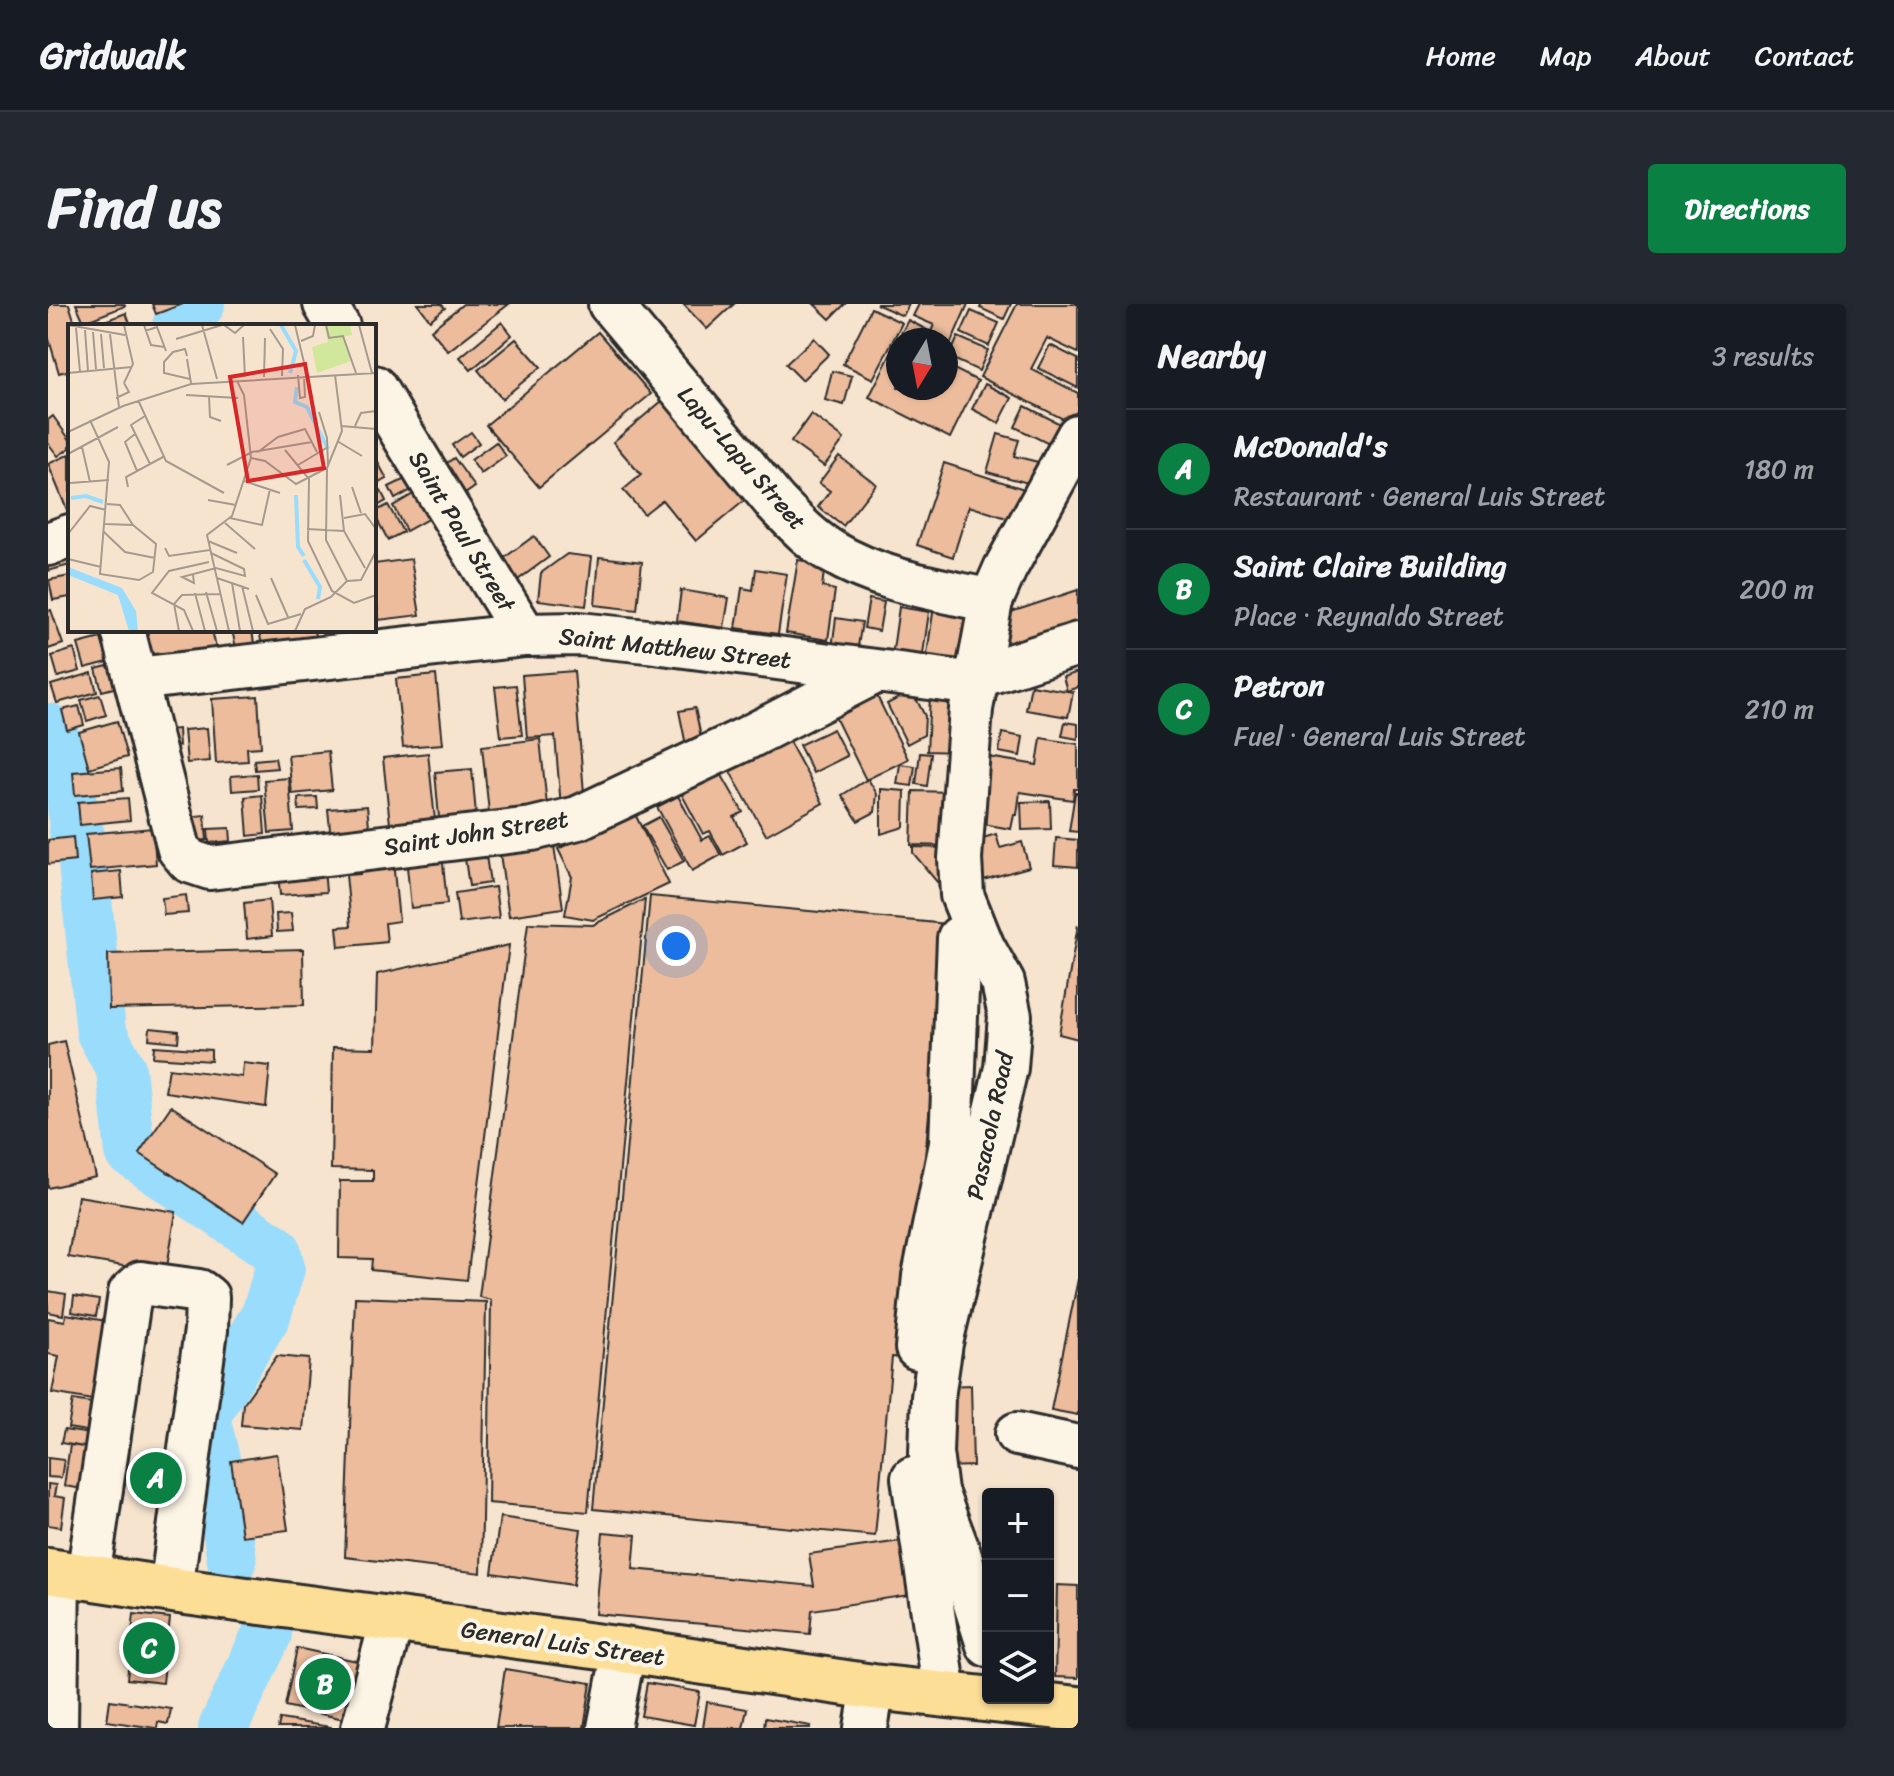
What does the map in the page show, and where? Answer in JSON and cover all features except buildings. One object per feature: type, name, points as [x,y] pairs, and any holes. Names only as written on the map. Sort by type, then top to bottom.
[{"type":"main road","name":"General Luis Street","points":[[65,1573],[624,1650],[869,1707],[945,1694],[982,1697]]},
{"type":"main road","name":"General Luis Street","points":[[1042,1704],[1078,1709]]},
{"type":"street","points":[[325,304],[337,324]]},
{"type":"street","name":"Lapu-Lapu Street","points":[[610,304],[776,503],[803,531],[830,551],[861,567],[902,581],[991,601]]},
{"type":"street","name":"Saint Paul Street","points":[[378,403],[525,635]]},
{"type":"street","name":"Pasacola Road","points":[[984,1632],[936,1492],[931,1453],[933,1397],[941,1343],[1006,1068],[1010,1016],[1003,983],[983,947],[962,895],[960,859],[971,709],[991,601],[1005,569],[1078,436]]},
{"type":"street","points":[[48,544],[68,537]]},
{"type":"street","points":[[124,632],[136,679]]},
{"type":"street","name":"Saint Matthew Street","points":[[136,679],[525,635],[579,634],[960,682],[976,678]]},
{"type":"street","points":[[976,678],[1078,644]]},
{"type":"street","name":"Saint John Street","points":[[136,679],[179,849],[189,861],[210,868],[532,829],[578,818],[747,738],[875,672]]},
{"type":"street","points":[[945,1694],[908,1435],[924,1276],[951,1144],[959,938]]},
{"type":"street","points":[[56,1728],[53,1639],[65,1573],[130,1293],[141,1283],[199,1291],[207,1297],[206,1330],[171,1590]]},
{"type":"street","points":[[1017,1434],[1078,1447]]},
{"type":"street","points":[[363,1728],[392,1620]]},
{"type":"street","points":[[609,1728],[624,1650]]},
{"type":"waterway","points":[[178,324],[200,304]]},
{"type":"waterway","points":[[48,728],[66,764],[74,830],[80,835],[101,1032],[121,1069],[130,1152],[276,1250],[280,1268],[266,1315],[205,1416],[220,1482],[232,1560]]},
{"type":"waterway","points":[[223,1728],[267,1634]]},
{"type":"place","name":"McDonald's","points":[[156,1478]]},
{"type":"place","name":"Petron","points":[[149,1648]]},
{"type":"place","name":"Saint Claire Building","points":[[325,1684]]}]
